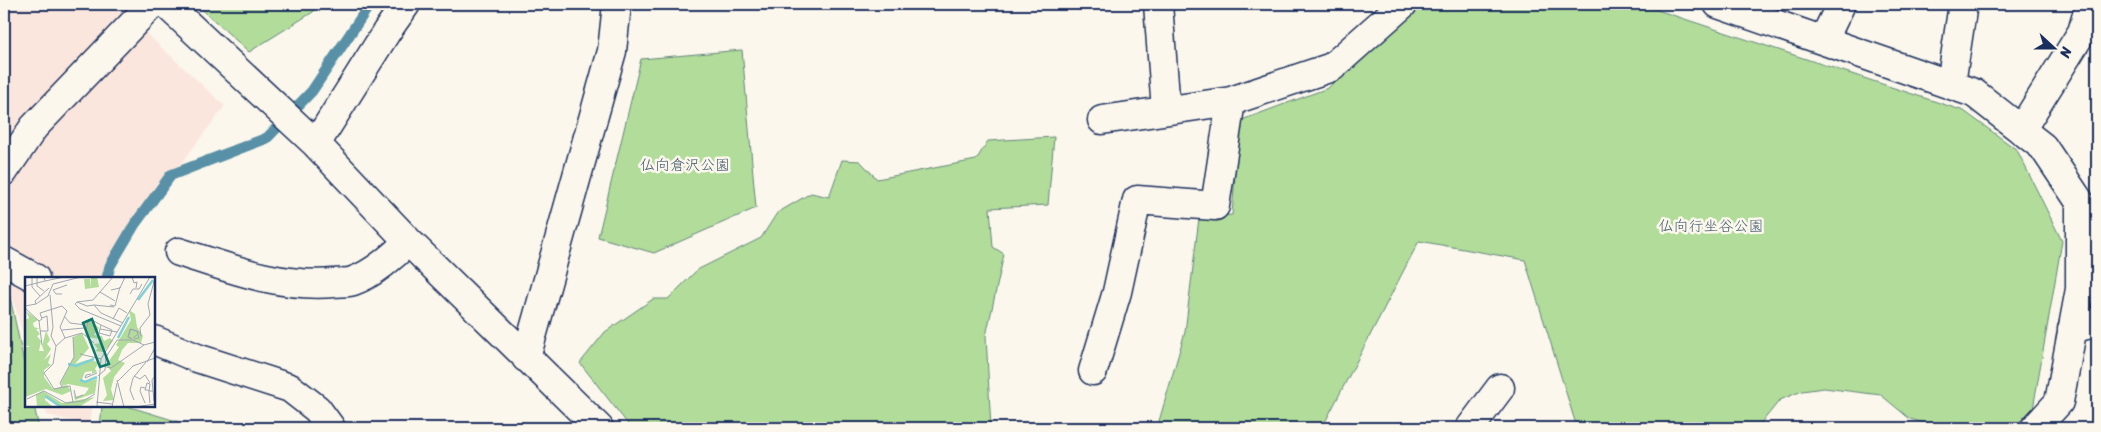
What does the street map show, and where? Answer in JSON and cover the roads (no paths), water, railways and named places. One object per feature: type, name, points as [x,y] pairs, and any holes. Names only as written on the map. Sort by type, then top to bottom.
[{"type":"street","points":[[4,171],[34,127],[152,4]]},
{"type":"street","points":[[166,4],[316,144],[408,241],[599,428]]},
{"type":"street","points":[[316,144],[387,30],[406,4]]},
{"type":"street","points":[[526,358],[612,51],[617,4]]},
{"type":"street","points":[[1158,4],[1166,110]]},
{"type":"street","points":[[1102,120],[1231,101],[1332,67],[1403,4]]},
{"type":"street","points":[[1718,4],[1974,92],[2043,147],[2080,202],[2080,289],[2085,326],[2059,402],[2036,428]]},
{"type":"street","points":[[1824,39],[1841,4]]},
{"type":"street","points":[[1951,84],[1963,4]]},
{"type":"street","points":[[2021,130],[2082,32],[2090,4]]},
{"type":"street","points":[[1093,371],[1118,292],[1137,200],[1215,206],[1231,101]]},
{"type":"street","points":[[179,252],[275,281],[322,284],[353,281],[392,258],[408,241]]},
{"type":"street","points":[[4,261],[33,277]]},
{"type":"street","points":[[155,340],[197,358],[290,388],[317,409],[331,428]]},
{"type":"street","points":[[1470,428],[1500,388]]},
{"type":"waterway","points":[[107,277],[110,266],[135,224],[171,175],[267,138],[312,91],[370,4]]},
{"type":"park label","name":"仏向倉沢公園","points":[[685,165]]},
{"type":"park label","name":"仏向行坐谷公園","points":[[1711,226]]}]
